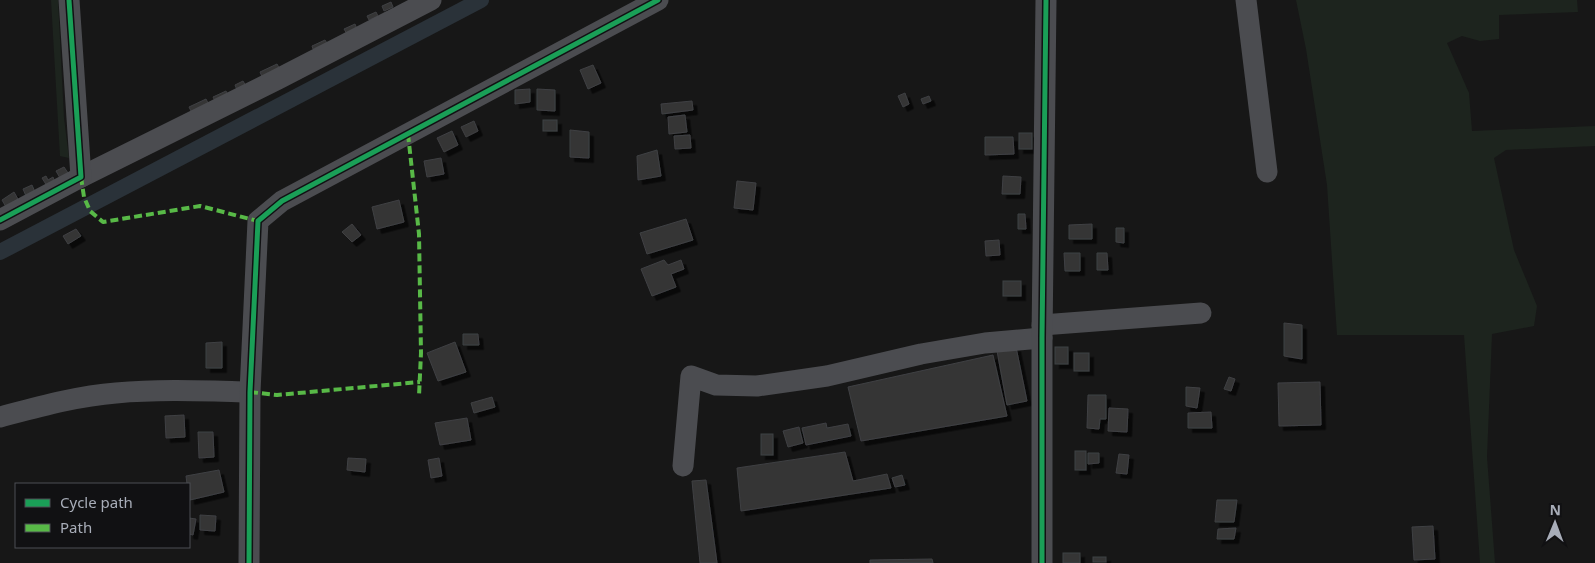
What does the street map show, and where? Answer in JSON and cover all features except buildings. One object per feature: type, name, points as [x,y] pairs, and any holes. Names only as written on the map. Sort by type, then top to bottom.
[{"type":"street","points":[[69,0],[81,177]]},
{"type":"street","points":[[0,220],[431,0]]},
{"type":"street","points":[[249,563],[250,392],[258,222],[282,200],[658,0]]},
{"type":"street","points":[[1042,563],[1042,332],[1046,0]]},
{"type":"street","points":[[1246,0],[1267,172]]},
{"type":"street","points":[[683,466],[691,376],[716,385],[757,386],[827,376],[921,354],[1042,332],[1200,313]]},
{"type":"street","points":[[0,417],[52,403],[115,393],[169,390],[250,392]]},
{"type":"shaded area","points":[[51,0],[58,0],[64,118],[69,158],[60,156]]},
{"type":"shaded area","points":[[1296,0],[1577,0],[1578,12],[1499,15],[1499,39],[1480,41],[1462,36],[1447,43],[1469,93],[1472,131],[1595,126],[1595,146],[1506,150],[1494,158],[1514,250],[1537,306],[1534,326],[1492,334],[1487,457],[1495,563],[1480,563],[1464,335],[1337,335],[1327,185],[1306,49]]},
{"type":"waterway","points":[[0,252],[481,0]]},
{"type":"marked path","points":[[408,134],[419,234],[421,353],[419,396]]},
{"type":"marked path","points":[[81,177],[84,197],[90,211],[103,222],[200,206],[258,221]]},
{"type":"marked path","points":[[250,392],[277,395],[420,382]]},
{"type":"cycle path","points":[[0,220],[81,177],[69,0]]},
{"type":"cycle path","points":[[249,563],[250,392],[258,221],[282,201],[658,0]]},
{"type":"cycle path","points":[[1042,563],[1042,338],[1046,0]]}]
